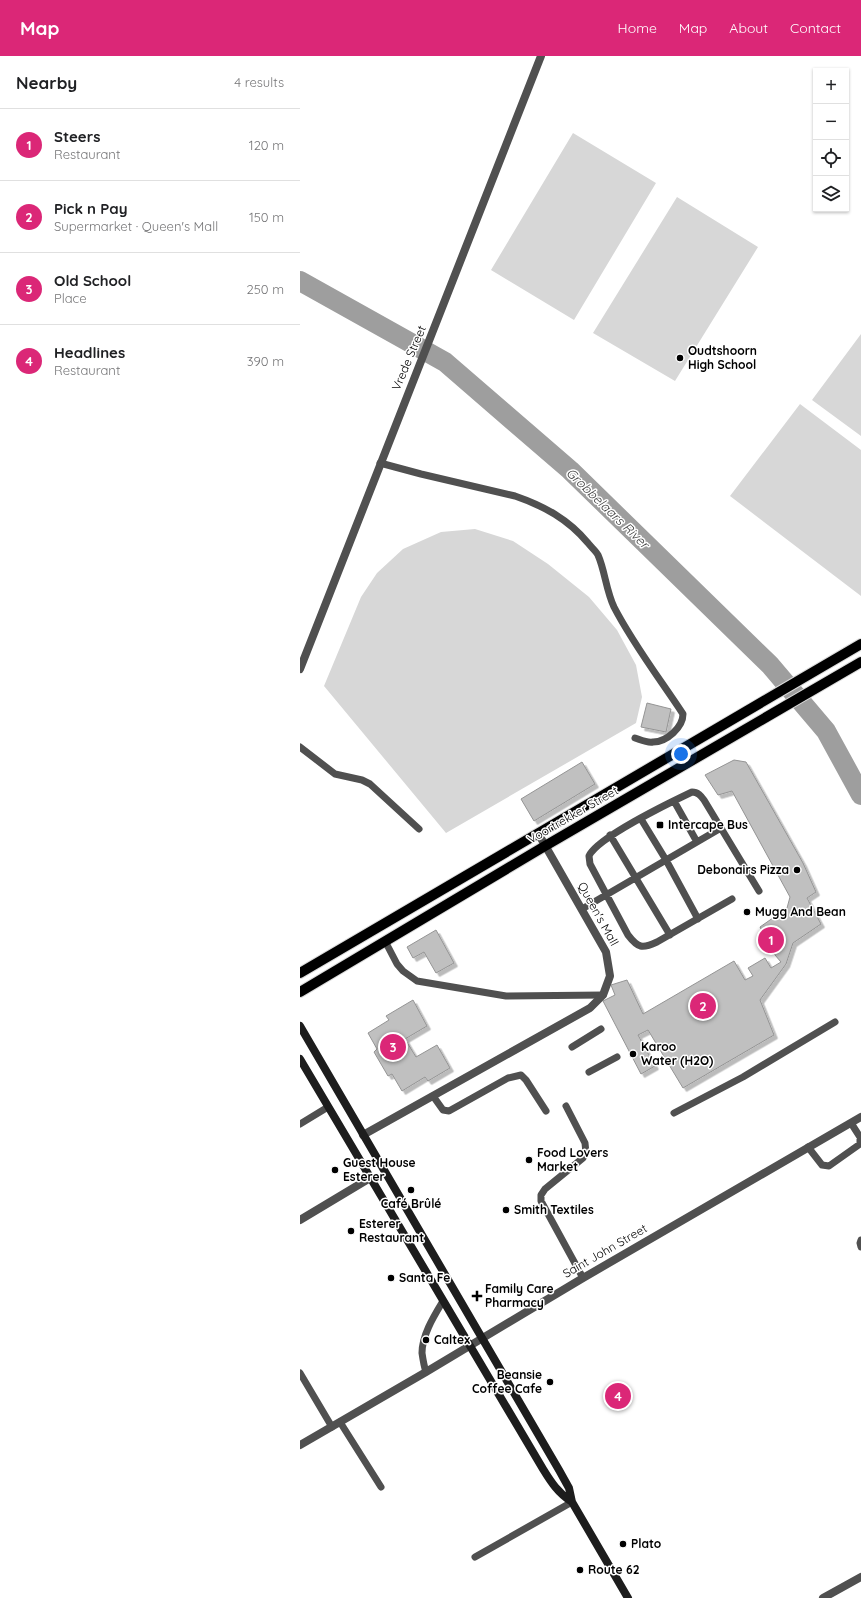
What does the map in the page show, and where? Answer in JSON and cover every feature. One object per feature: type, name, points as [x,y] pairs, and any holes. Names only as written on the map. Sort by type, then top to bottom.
[{"type":"main road","name":"Voortrekker Street","points":[[300,973],[861,644]]},
{"type":"main road","name":"Voortrekker Street","points":[[300,992],[545,846],[861,662]]},
{"type":"main road","points":[[300,1026],[440,1264],[481,1339],[569,1488],[572,1502],[628,1598]]},
{"type":"main road","points":[[300,1059],[554,1487],[562,1496],[572,1502]]},
{"type":"street","name":"Vrede Street","points":[[300,669],[541,56]]},
{"type":"street","name":"Queen's Mall","points":[[363,1135],[590,1008],[603,995],[610,976],[609,962],[606,952],[538,833]]},
{"type":"street","name":"Saint John Street","points":[[300,1445],[426,1372],[582,1278],[861,1117]]},
{"type":"street","points":[[300,1220],[370,1178]]},
{"type":"street","points":[[823,1598],[861,1577]]},
{"type":"lane","points":[[380,463],[516,496],[530,501],[544,507],[564,520],[585,539],[597,554],[614,607],[639,649],[683,714],[683,720],[670,736],[655,742],[646,742],[635,738]]},
{"type":"lane","points":[[300,747],[335,774],[362,780],[370,784],[419,829]]},
{"type":"lane","points":[[732,899],[648,947],[641,946],[635,944],[628,935],[590,864],[589,856],[594,847],[610,835],[674,801],[695,792],[699,794],[721,828],[759,891]]},
{"type":"lane","points":[[674,801],[697,842]]},
{"type":"lane","points":[[641,819],[666,860],[698,919]]},
{"type":"lane","points":[[582,909],[721,828]]},
{"type":"lane","points":[[610,835],[670,935]]},
{"type":"lane","points":[[385,941],[397,964],[403,971],[417,981],[506,996],[603,995]]},
{"type":"lane","points":[[674,1113],[743,1077],[835,1022]]},
{"type":"lane","points":[[572,1047],[601,1028]]},
{"type":"lane","points":[[589,1072],[617,1057]]},
{"type":"lane","points":[[433,1096],[443,1110],[449,1111],[508,1078],[520,1075],[526,1080],[546,1111]]},
{"type":"lane","points":[[566,1106],[585,1143],[586,1153],[583,1158],[545,1189],[541,1194],[541,1201],[582,1278]]},
{"type":"lane","points":[[300,1124],[328,1107]]},
{"type":"lane","points":[[808,1147],[825,1167],[828,1166],[858,1146],[861,1141],[851,1123]]},
{"type":"lane","points":[[861,1240],[861,1247]]},
{"type":"lane","points":[[426,1372],[422,1354],[423,1345],[429,1327],[443,1301]]},
{"type":"lane","points":[[300,1373],[332,1426]]},
{"type":"lane","points":[[340,1422],[381,1487]]},
{"type":"lane","points":[[475,1557],[572,1502]]},
{"type":"shaded area","points":[[573,133],[656,183],[574,320],[491,270]]},
{"type":"shaded area","points":[[677,197],[758,247],[675,381],[593,333]]},
{"type":"shaded area","points":[[861,334],[861,436],[812,400]]},
{"type":"shaded area","points":[[800,404],[861,450],[861,596],[730,496]]},
{"type":"shaded area","points":[[475,529],[513,541],[548,564],[589,597],[617,630],[636,665],[642,697],[636,723],[446,833],[324,686],[361,597],[377,573],[403,549],[441,532]]},
{"type":"building","points":[[647,703],[671,709],[666,732],[641,727]]},
{"type":"building","points":[[734,760],[746,762],[803,863],[816,892],[807,898],[821,924],[793,943],[786,964],[760,1000],[774,1035],[683,1088],[648,1030],[638,1035],[655,1066],[641,1074],[603,1001],[615,995],[611,985],[627,980],[643,1014],[734,961],[745,980],[753,976],[748,968],[765,958],[771,968],[781,962],[775,955],[760,927],[787,908],[790,897],[732,791],[718,795],[705,775]]},
{"type":"building","points":[[582,762],[595,784],[534,821],[521,799]]},
{"type":"building","points":[[436,930],[454,963],[436,973],[424,952],[413,958],[407,947]]},
{"type":"building","points":[[413,1000],[427,1026],[405,1039],[416,1057],[437,1045],[450,1068],[428,1081],[425,1077],[402,1091],[392,1074],[388,1076],[374,1052],[377,1049],[368,1033],[389,1020],[386,1016]]},
{"type":"waterway","name":"Grobbelaars River","points":[[300,281],[445,362],[570,470],[770,665],[826,731],[861,795]]},
{"type":"place","name":"Oudtshoorn High School","points":[[680,358]]},
{"type":"place","name":"Intercape Bus","points":[[660,825]]},
{"type":"place","name":"Debonairs Pizza","points":[[797,870]]},
{"type":"place","name":"Mugg And Bean","points":[[747,912]]},
{"type":"place","name":"Steers","points":[[771,940]]},
{"type":"place","name":"Pick n Pay","points":[[703,1006]]},
{"type":"place","name":"Old School","points":[[393,1047]]},
{"type":"place","name":"Karoo Water (H2O)","points":[[633,1054]]},
{"type":"place","name":"Food Lovers Market","points":[[529,1160]]},
{"type":"place","name":"Guest House Esterer","points":[[335,1170]]},
{"type":"place","name":"Café Brûlé","points":[[411,1190]]},
{"type":"place","name":"Smith Textiles","points":[[506,1210]]},
{"type":"place","name":"Esterer Restaurant","points":[[351,1231]]},
{"type":"place","name":"Santa Fe","points":[[391,1278]]},
{"type":"place","name":"Family Care Pharmacy","points":[[477,1296]]},
{"type":"place","name":"Caltex","points":[[426,1340]]},
{"type":"place","name":"Beansie Coffee Cafe","points":[[550,1382]]},
{"type":"place","name":"Headlines","points":[[618,1396]]},
{"type":"place","name":"Plato","points":[[623,1544]]},
{"type":"place","name":"Route 62","points":[[580,1570]]}]
